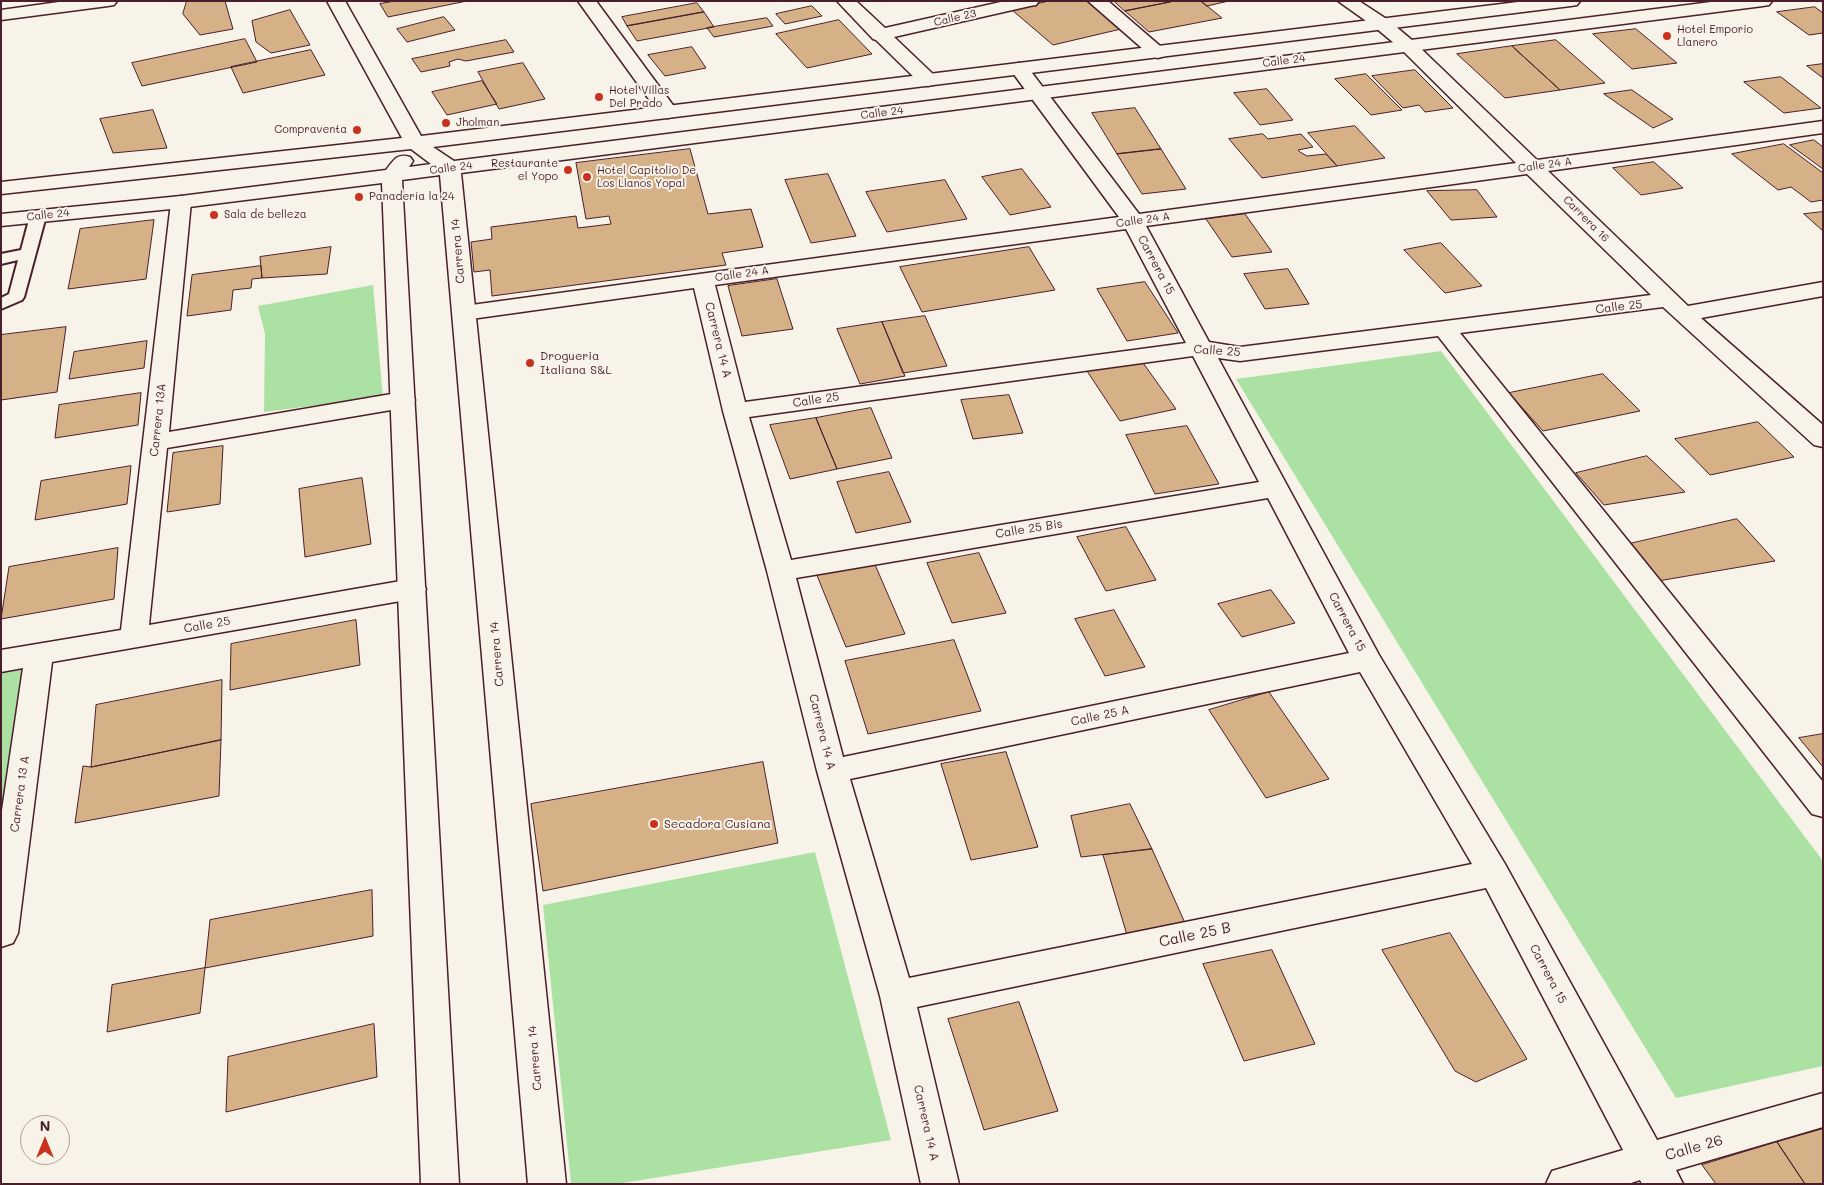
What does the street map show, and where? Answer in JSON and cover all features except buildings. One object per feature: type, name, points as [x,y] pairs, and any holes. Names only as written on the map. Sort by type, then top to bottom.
[{"type":"street","points":[[1,15],[108,1]]},
{"type":"street","points":[[336,1],[415,143],[450,168]]},
{"type":"street","points":[[587,1],[668,112]]},
{"type":"street","points":[[846,1],[879,35],[928,80]]},
{"type":"street","name":"Calle 23","points":[[879,35],[1030,1]]},
{"type":"street","points":[[1097,1],[1158,52]]},
{"type":"street","name":"Carrera 16","points":[[1347,1],[1382,24],[1407,45],[1676,307],[1823,439]]},
{"type":"street","name":"Calle 24","points":[[1,188],[415,143],[1571,1]]},
{"type":"street","name":"Calle 24","points":[[1,220],[181,202],[392,176],[1037,92],[1763,1]]},
{"type":"street","name":"Carrera 15","points":[[1019,69],[1132,222],[1367,660],[1494,873],[1656,1172]]},
{"type":"street","name":"Calle 24 A","points":[[464,312],[1823,127]]},
{"type":"street","points":[[415,143],[392,176],[440,1184]]},
{"type":"street","name":"Carrera 14","points":[[450,168],[547,1184]]},
{"type":"street","name":"Carrera 13A","points":[[134,638],[181,202]]},
{"type":"street","name":"Carrera 14 A","points":[[703,280],[735,411],[781,571],[832,771],[897,996],[940,1184]]},
{"type":"street","name":"Calle 25","points":[[735,411],[1200,348],[1240,354],[1444,328],[1676,307],[1823,289]]},
{"type":"street","points":[[1444,328],[1823,805]]},
{"type":"street","points":[[156,442],[403,400]]},
{"type":"street","name":"Calle 25 Bis","points":[[781,571],[1276,488]]},
{"type":"street","name":"Calle 25","points":[[1,661],[412,589]]},
{"type":"street","name":"Carrera 13 A","points":[[1,934],[39,655]]},
{"type":"street","name":"Calle 25 A","points":[[832,771],[1367,660]]},
{"type":"street","name":"Calle 25 B","points":[[897,996],[1494,873]]},
{"type":"street","name":"Calle 26","points":[[1565,1184],[1656,1172],[1823,1110]]},
{"type":"lane","points":[[1,304],[16,297],[38,216]]},
{"type":"lane","points":[[1,259],[28,253]]},
{"type":"green space","points":[[373,285],[383,397],[264,412],[265,334],[258,306]]},
{"type":"green space","points":[[1441,351],[1823,861],[1823,1066],[1676,1098],[1236,379]]},
{"type":"green space","points":[[26,667],[1,842],[1,671]]},
{"type":"green space","points":[[815,852],[891,1140],[616,1184],[571,1184],[543,905]]},
{"type":"place","name":"Hotel Emporio Llanero","points":[[1667,36]]},
{"type":"place","name":"Hotel Villas Del Prado","points":[[599,97]]},
{"type":"place","name":"Jholman","points":[[446,123]]},
{"type":"place","name":"Compraventa","points":[[357,130]]},
{"type":"place","name":"Restaurante el Yopo","points":[[568,170]]},
{"type":"place","name":"Hotel Capitolio De Los Llanos Yopal","points":[[587,177]]},
{"type":"place","name":"Panadería la 24","points":[[359,197]]},
{"type":"place","name":"Sala de belleza","points":[[214,215]]},
{"type":"place","name":"Drogueria Italiana S&L","points":[[530,363]]},
{"type":"place","name":"Secadora Cusiana","points":[[654,824]]}]
